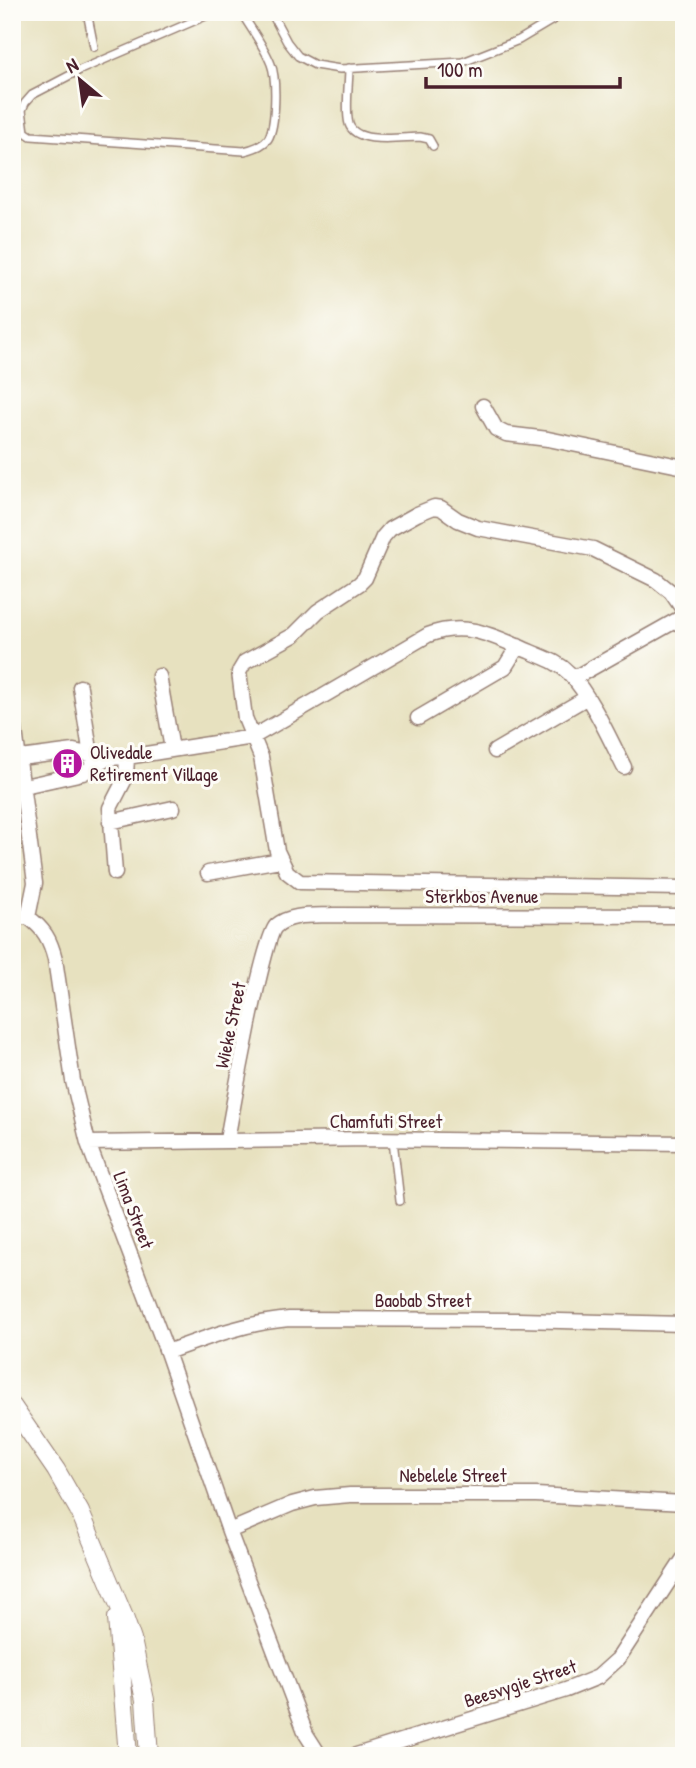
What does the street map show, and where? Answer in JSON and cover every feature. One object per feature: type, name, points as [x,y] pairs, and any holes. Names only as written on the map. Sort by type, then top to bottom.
[{"type":"street","points":[[483,405],[496,429],[506,434],[548,439],[684,467]]},
{"type":"street","points":[[684,611],[671,592],[656,580],[593,549],[478,528],[442,508],[426,509],[390,529],[383,537],[365,578],[359,584],[318,611],[294,635],[242,665],[239,672],[245,718],[261,757],[280,860],[287,872],[300,882],[684,888]]},
{"type":"street","points":[[574,678],[684,616]]},
{"type":"street","points":[[20,758],[74,751],[92,760],[127,757],[253,737],[416,642],[443,630],[474,630],[558,663],[574,678],[624,767]]},
{"type":"street","points":[[418,718],[505,667],[518,646]]},
{"type":"street","points":[[159,676],[172,750]]},
{"type":"street","points":[[24,786],[83,773],[92,760],[80,687]]},
{"type":"street","points":[[495,751],[586,698]]},
{"type":"street","points":[[12,917],[28,917],[35,883],[13,712]]},
{"type":"street","points":[[115,873],[110,808],[126,777],[127,757]]},
{"type":"street","points":[[110,822],[173,808]]},
{"type":"street","points":[[208,873],[280,860]]},
{"type":"street","name":"Sterkbos Avenue","points":[[281,922],[296,917],[333,915],[684,916]]},
{"type":"street","name":"Lima Street","points":[[28,917],[41,926],[50,939],[73,1081],[88,1143],[167,1352],[229,1531],[311,1745],[320,1756]]},
{"type":"street","name":"Wieke Street","points":[[227,1140],[265,952],[271,932],[281,922]]},
{"type":"street","name":"Chamfuti Street","points":[[88,1143],[227,1140],[684,1143]]},
{"type":"street","name":"Baobab Street","points":[[167,1352],[229,1329],[262,1321],[289,1319],[684,1324]]},
{"type":"street","points":[[12,1406],[56,1470],[80,1512],[98,1552],[128,1629],[138,1668],[145,1700],[149,1756]]},
{"type":"street","name":"Nebelele Street","points":[[229,1531],[292,1504],[350,1495],[536,1495],[684,1503]]},
{"type":"street","name":"Beesvygie Street","points":[[353,1756],[566,1690],[598,1677],[610,1668],[627,1647],[684,1558]]},
{"type":"street","points":[[114,1597],[128,1756]]},
{"type":"lane","points":[[87,12],[94,47]]},
{"type":"lane","points":[[215,12],[80,70],[32,95],[24,103],[22,110],[25,132],[31,136],[244,151],[256,148],[266,142],[271,131],[274,75],[271,64],[242,12]]},
{"type":"lane","points":[[271,12],[287,42],[298,55],[315,65],[349,68],[463,62],[519,40],[566,12]]},
{"type":"lane","points":[[349,68],[349,123],[355,134],[365,138],[420,137],[429,139],[433,146]]},
{"type":"lane","points":[[393,1140],[400,1201]]},
{"type":"place","name":"Olivedale Retirement Village","points":[[67,763]]}]
